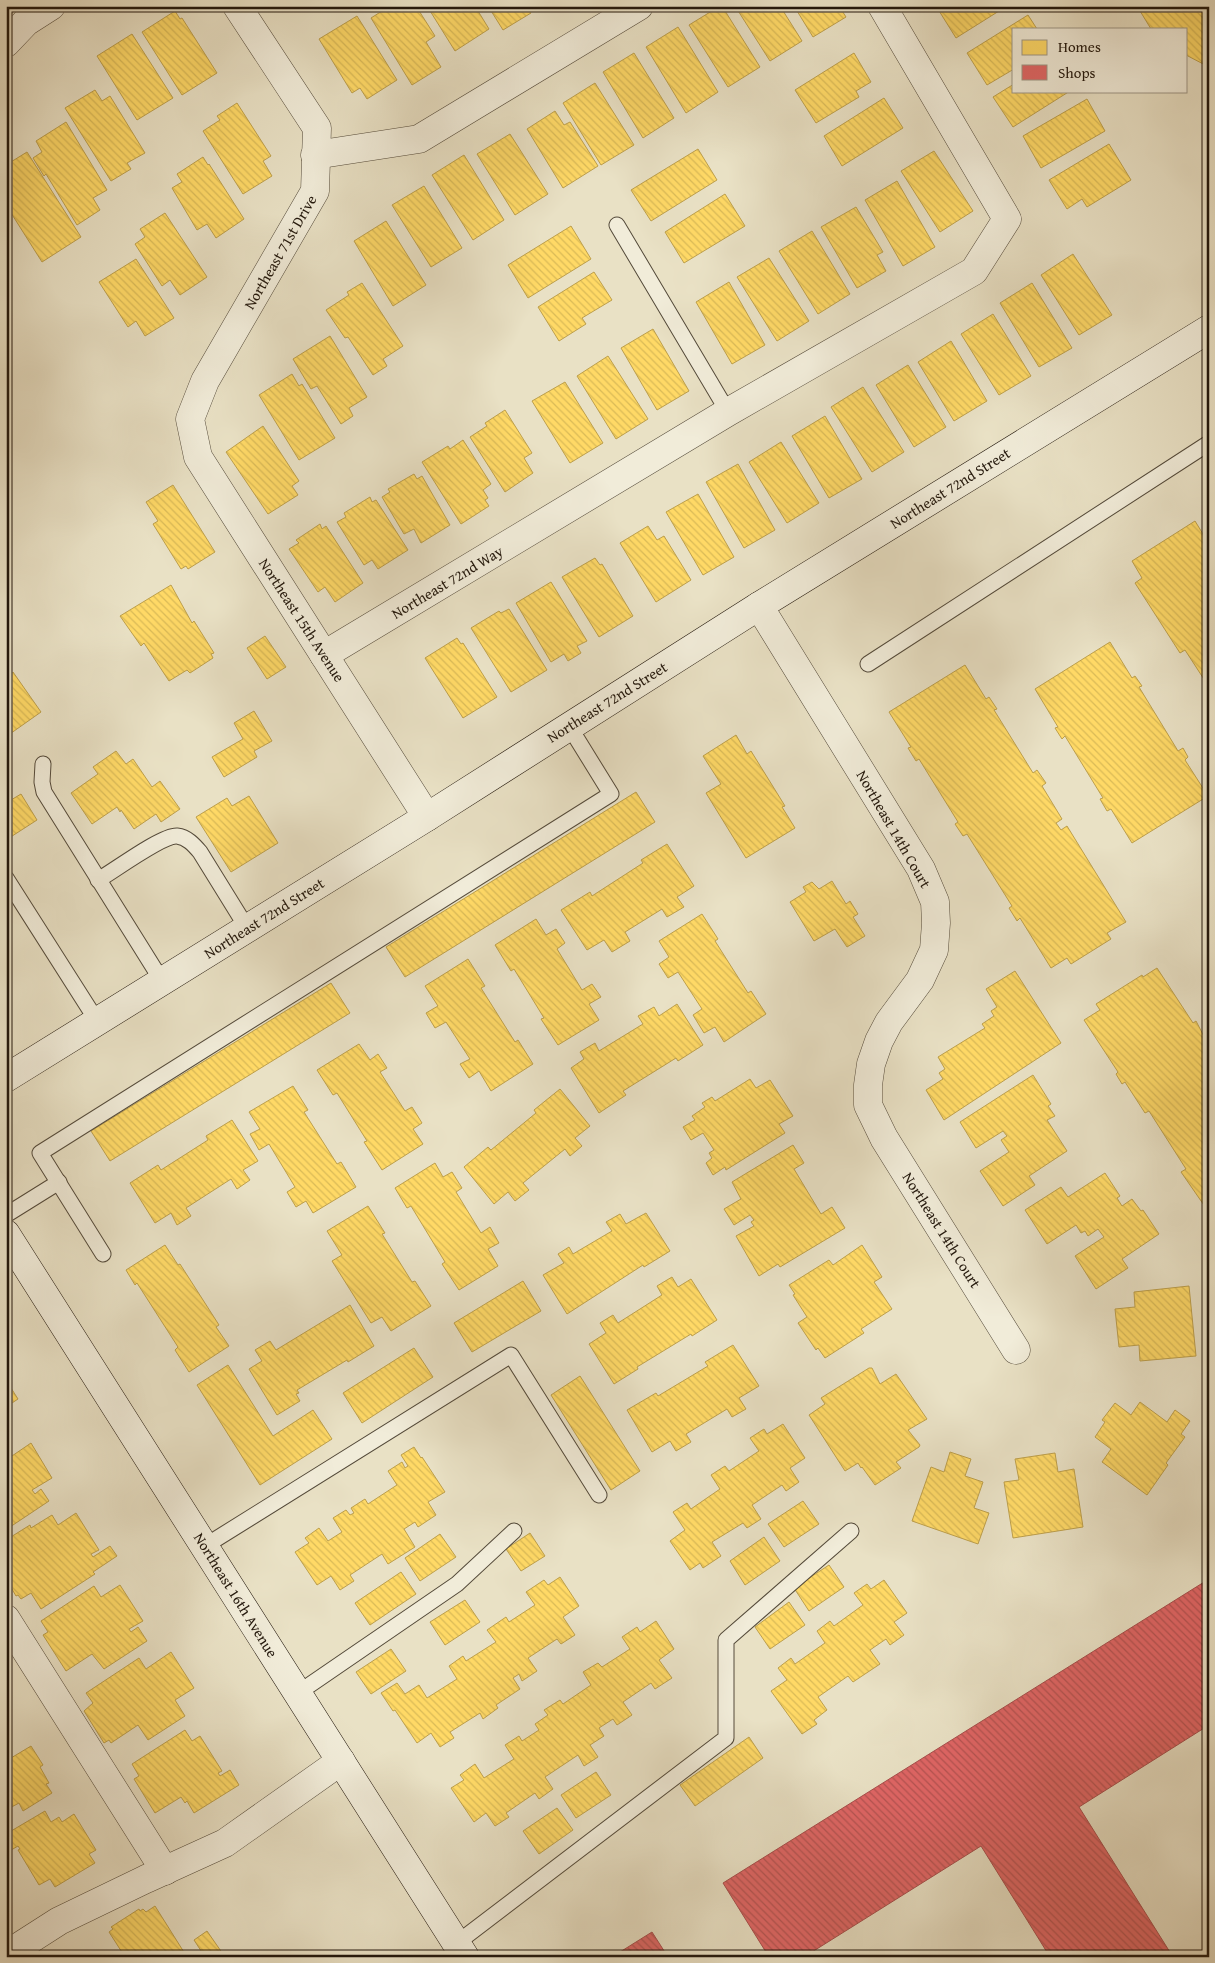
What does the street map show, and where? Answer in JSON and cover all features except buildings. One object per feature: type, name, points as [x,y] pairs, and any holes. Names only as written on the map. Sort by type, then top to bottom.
[{"type":"street","points":[[6,43],[26,22],[52,6]]},
{"type":"street","name":"Northeast 71st Drive","points":[[190,419],[205,381],[315,191],[317,128],[237,6]]},
{"type":"street","points":[[315,156],[419,139],[639,6]]},
{"type":"street","name":"Northeast 72nd Way","points":[[324,655],[728,412],[974,271],[1007,219],[882,6]]},
{"type":"street","name":"Northeast 72nd Street","points":[[6,1078],[427,816],[759,606],[1209,329]]},
{"type":"street","name":"Northeast 15th Avenue","points":[[190,419],[198,457],[427,816]]},
{"type":"street","name":"Northeast 14th Court","points":[[759,606],[921,869],[935,902],[934,950],[920,980],[889,1022],[879,1041],[871,1064],[868,1105],[884,1138],[1016,1350]]},
{"type":"street","name":"Northeast 16th Avenue","points":[[6,1234],[461,1950]]},
{"type":"street","points":[[6,1619],[165,1870]]},
{"type":"street","points":[[6,1954],[59,1921],[225,1843],[341,1761]]},
{"type":"lane","points":[[617,225],[728,412]]},
{"type":"lane","points":[[868,664],[1209,443]]},
{"type":"lane","points":[[103,1254],[40,1153],[611,794],[569,726]]},
{"type":"lane","points":[[43,764],[42,782],[44,792],[162,982]]},
{"type":"lane","points":[[98,880],[160,841],[177,836],[192,842],[200,852],[247,928]]},
{"type":"lane","points":[[6,878],[97,1021]]},
{"type":"lane","points":[[6,1215],[59,1182]]},
{"type":"lane","points":[[205,1546],[511,1355],[599,1495]]},
{"type":"lane","points":[[461,1950],[726,1738],[726,1640],[851,1531]]},
{"type":"lane","points":[[298,1693],[457,1584],[514,1532]]}]
